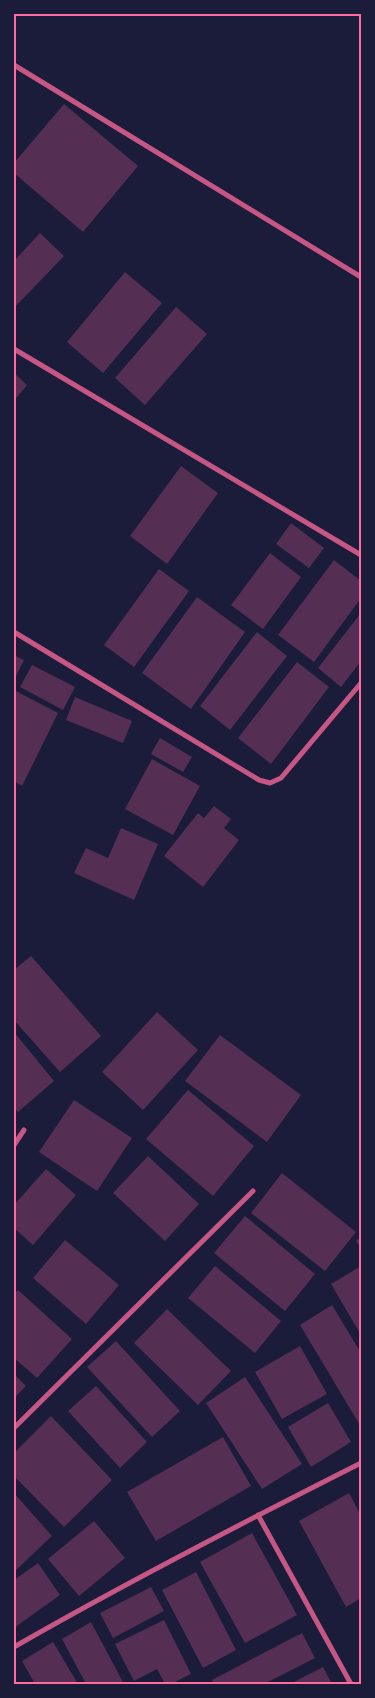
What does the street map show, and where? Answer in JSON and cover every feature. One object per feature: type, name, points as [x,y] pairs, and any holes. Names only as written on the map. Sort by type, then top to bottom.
[{"type":"street","points":[[14,65],[361,277]]},
{"type":"street","points":[[14,348],[361,555]]},
{"type":"street","points":[[14,632],[259,780],[270,783],[281,778],[361,683]]},
{"type":"street","points":[[14,1144],[24,1130]]},
{"type":"street","points":[[14,1428],[253,1191]]},
{"type":"street","points":[[14,1647],[85,1606],[361,1463]]},
{"type":"street","points":[[258,1515],[351,1684]]},
{"type":"building","points":[[64,104],[138,166],[83,232],[14,173],[14,163]]},
{"type":"building","points":[[40,233],[64,256],[14,308],[14,261]]},
{"type":"building","points":[[125,272],[162,303],[103,373],[67,342]]},
{"type":"building","points":[[176,307],[207,334],[145,405],[115,378]]},
{"type":"building","points":[[14,373],[27,385],[14,401]]},
{"type":"building","points":[[181,466],[218,493],[167,564],[130,536]]},
{"type":"building","points":[[291,523],[324,548],[309,568],[276,544]]},
{"type":"building","points":[[270,553],[301,577],[263,629],[231,605]]},
{"type":"building","points":[[334,560],[361,581],[361,598],[314,662],[278,635]]},
{"type":"building","points":[[159,569],[189,591],[134,667],[104,645]]},
{"type":"building","points":[[197,597],[245,632],[191,709],[142,673]]},
{"type":"building","points":[[361,613],[361,661],[341,687],[318,668]]},
{"type":"building","points":[[257,632],[287,656],[230,730],[200,706]]},
{"type":"building","points":[[14,655],[24,660],[14,680]]},
{"type":"building","points":[[297,662],[329,687],[271,764],[238,738]]},
{"type":"building","points":[[32,665],[75,687],[63,710],[20,687]]},
{"type":"building","points":[[16,691],[58,713],[22,786],[14,781],[14,695]]},
{"type":"building","points":[[75,697],[132,721],[123,743],[66,720]]},
{"type":"building","points":[[160,738],[192,757],[183,772],[151,754]]},
{"type":"building","points":[[152,759],[200,786],[173,835],[125,809]]},
{"type":"building","points":[[214,806],[231,819],[224,828],[239,840],[203,887],[164,856],[198,813],[204,818]]},
{"type":"building","points":[[121,828],[158,844],[134,900],[74,873],[86,848],[108,858]]},
{"type":"building","points":[[31,956],[101,1036],[60,1072],[14,1020],[14,970]]},
{"type":"building","points":[[157,1012],[198,1050],[143,1110],[102,1072]]},
{"type":"building","points":[[14,1032],[54,1081],[18,1112],[14,1107]]},
{"type":"building","points":[[220,1035],[301,1095],[267,1142],[185,1081]]},
{"type":"building","points":[[188,1090],[254,1146],[213,1196],[146,1139]]},
{"type":"building","points":[[74,1100],[132,1138],[97,1191],[39,1152]]},
{"type":"building","points":[[148,1156],[199,1204],[165,1241],[113,1193]]},
{"type":"building","points":[[46,1169],[76,1195],[33,1245],[14,1228],[14,1205]]},
{"type":"building","points":[[282,1173],[356,1232],[325,1271],[251,1213]]},
{"type":"building","points":[[245,1216],[315,1274],[285,1311],[214,1253]]},
{"type":"building","points":[[361,1237],[361,1248],[356,1241]]},
{"type":"building","points":[[65,1240],[119,1285],[86,1324],[33,1278]]},
{"type":"building","points":[[215,1266],[281,1321],[255,1353],[188,1298]]},
{"type":"building","points":[[361,1266],[361,1335],[331,1284]]},
{"type":"building","points":[[18,1290],[72,1339],[37,1378],[14,1358],[14,1294]]},
{"type":"building","points":[[332,1305],[361,1353],[361,1427],[300,1325]]},
{"type":"building","points":[[167,1309],[231,1371],[198,1405],[134,1343]]},
{"type":"building","points":[[116,1341],[180,1411],[152,1437],[87,1367]]},
{"type":"building","points":[[300,1346],[327,1394],[282,1419],[255,1372]]},
{"type":"building","points":[[14,1374],[26,1386],[14,1398]]},
{"type":"building","points":[[245,1377],[302,1464],[262,1489],[206,1403]]},
{"type":"building","points":[[96,1386],[147,1442],[120,1468],[68,1411]]},
{"type":"building","points":[[328,1403],[351,1442],[311,1467],[288,1427]]},
{"type":"building","points":[[51,1416],[112,1480],[64,1527],[14,1476],[14,1453]]},
{"type":"building","points":[[223,1437],[251,1486],[156,1541],[127,1492]]},
{"type":"building","points":[[14,1493],[52,1536],[14,1572]]},
{"type":"building","points":[[349,1493],[361,1516],[361,1598],[346,1607],[299,1521]]},
{"type":"building","points":[[94,1521],[125,1558],[79,1596],[48,1559]]},
{"type":"building","points":[[252,1533],[297,1615],[245,1643],[200,1562]]},
{"type":"building","points":[[38,1563],[60,1595],[14,1628],[14,1580]]},
{"type":"building","points":[[196,1572],[236,1650],[203,1668],[162,1590]]},
{"type":"building","points":[[151,1587],[164,1611],[113,1638],[100,1613]]},
{"type":"building","points":[[164,1620],[191,1674],[171,1684],[165,1684],[157,1669],[134,1681],[115,1644]]},
{"type":"building","points":[[91,1622],[124,1684],[86,1684],[62,1639]]},
{"type":"building","points":[[302,1633],[315,1658],[264,1684],[214,1684],[212,1680]]},
{"type":"building","points":[[53,1642],[78,1684],[35,1684],[22,1661]]},
{"type":"building","points":[[323,1667],[332,1684],[290,1684]]}]
